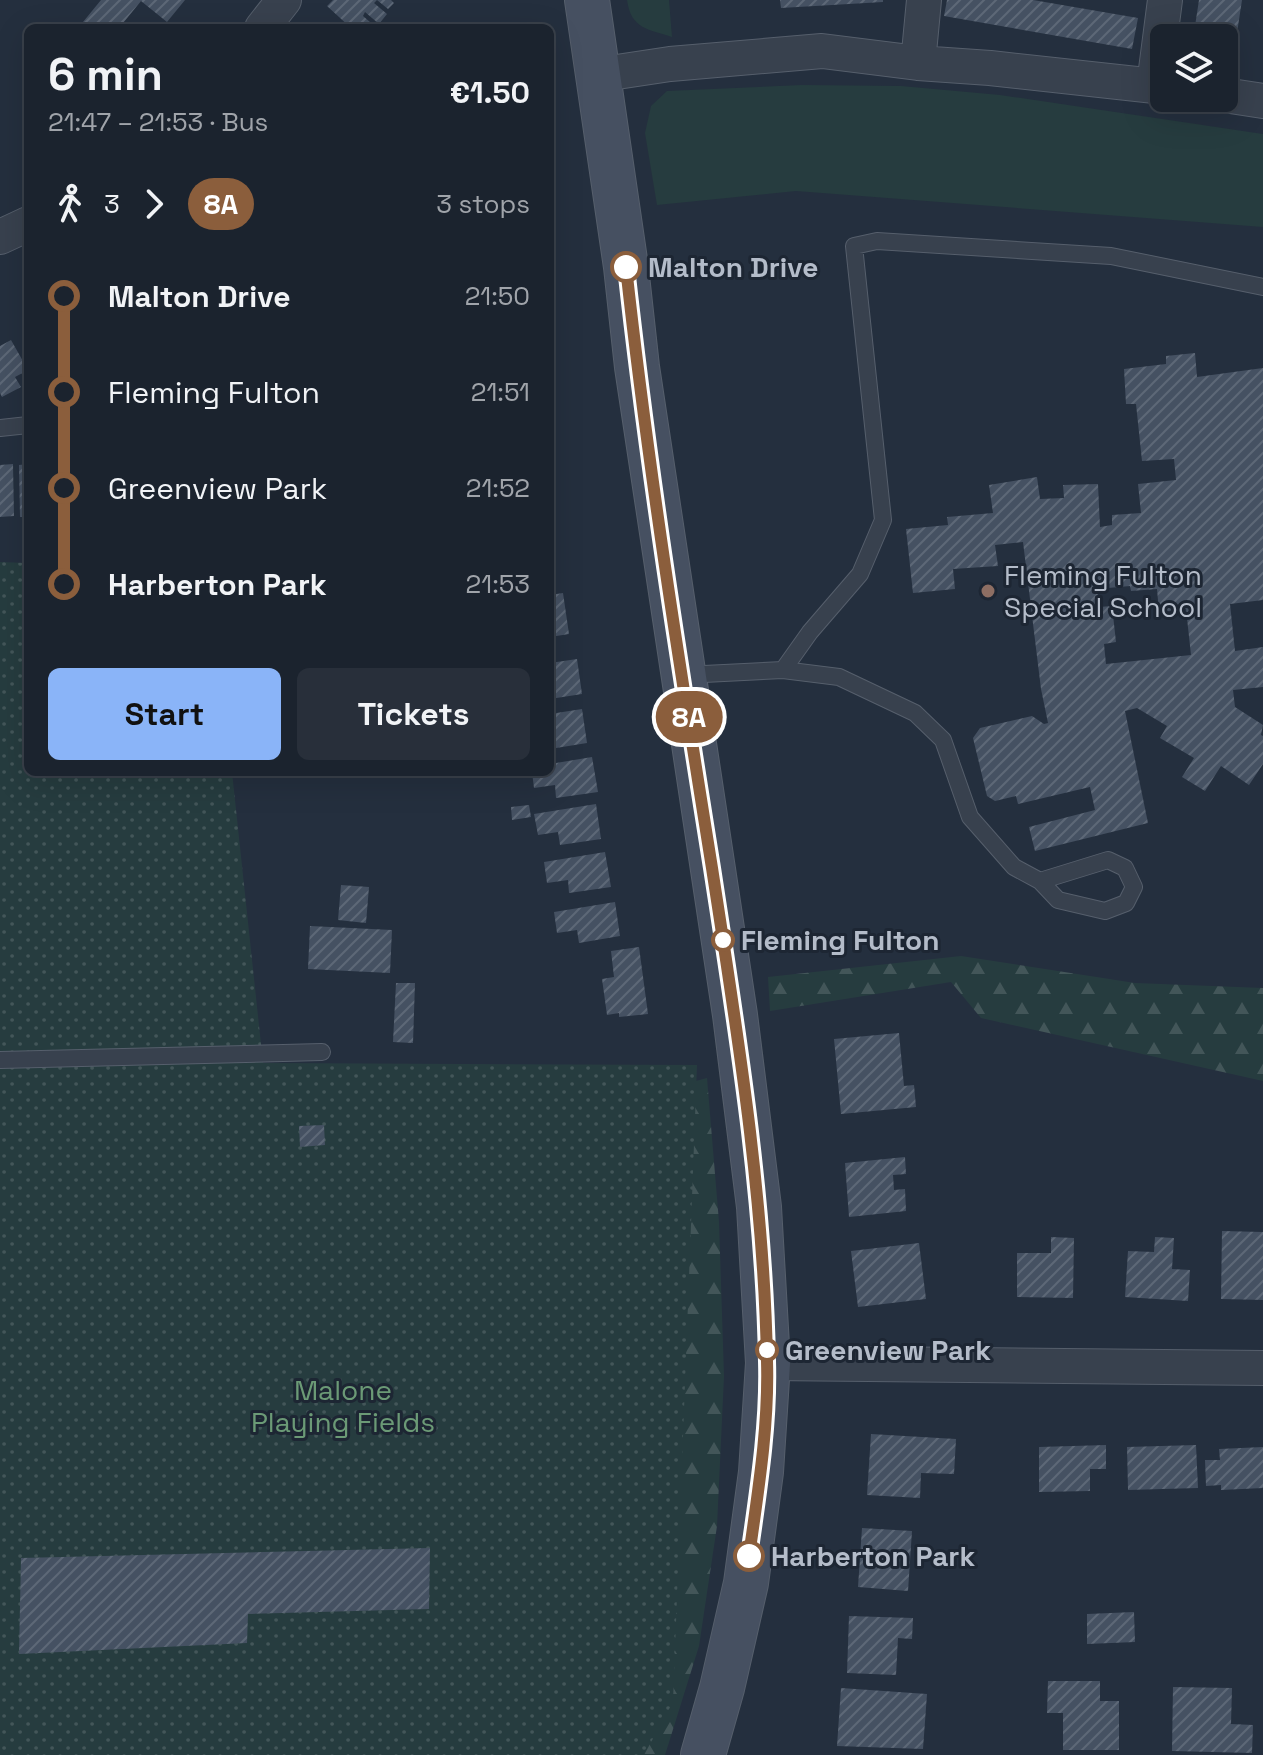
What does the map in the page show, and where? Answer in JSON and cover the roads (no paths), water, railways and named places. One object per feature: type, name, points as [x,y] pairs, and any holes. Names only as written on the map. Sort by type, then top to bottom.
[{"type":"main road","points":[[587,0],[682,675],[735,1015],[759,1207],[768,1363],[761,1472],[746,1583],[703,1755]]},
{"type":"street","points":[[265,24],[284,0]]},
{"type":"street","points":[[918,63],[924,0]]},
{"type":"street","points":[[1163,24],[1165,0]]},
{"type":"street","points":[[597,75],[670,64],[822,51],[1150,85]]},
{"type":"street","points":[[1238,97],[1263,101]]},
{"type":"street","points":[[0,237],[24,226]]},
{"type":"street","points":[[768,1363],[1263,1368]]},
{"type":"lane","points":[[783,670],[810,632],[860,574],[883,520],[854,246],[877,241],[1111,256],[1263,287]]},
{"type":"lane","points":[[0,428],[24,425]]},
{"type":"lane","points":[[682,675],[783,670],[839,677],[915,713],[943,740],[970,817],[1014,867],[1040,881],[1058,900],[1105,911],[1126,903],[1134,887],[1125,868],[1108,860],[1040,881]]},
{"type":"lane","points":[[0,1060],[322,1052]]},
{"type":"place","name":"Malton Drive","points":[[626,267]]},
{"type":"place","name":"Fleming Fulton Special School","points":[[988,591]]},
{"type":"place","name":"Fleming Fulton","points":[[723,940]]},
{"type":"place","name":"Greenview Park","points":[[767,1350]]},
{"type":"place","name":"Harberton Park","points":[[749,1556]]},
{"type":"park label","name":"Malone Playing Fields","points":[[343,1406]]}]
